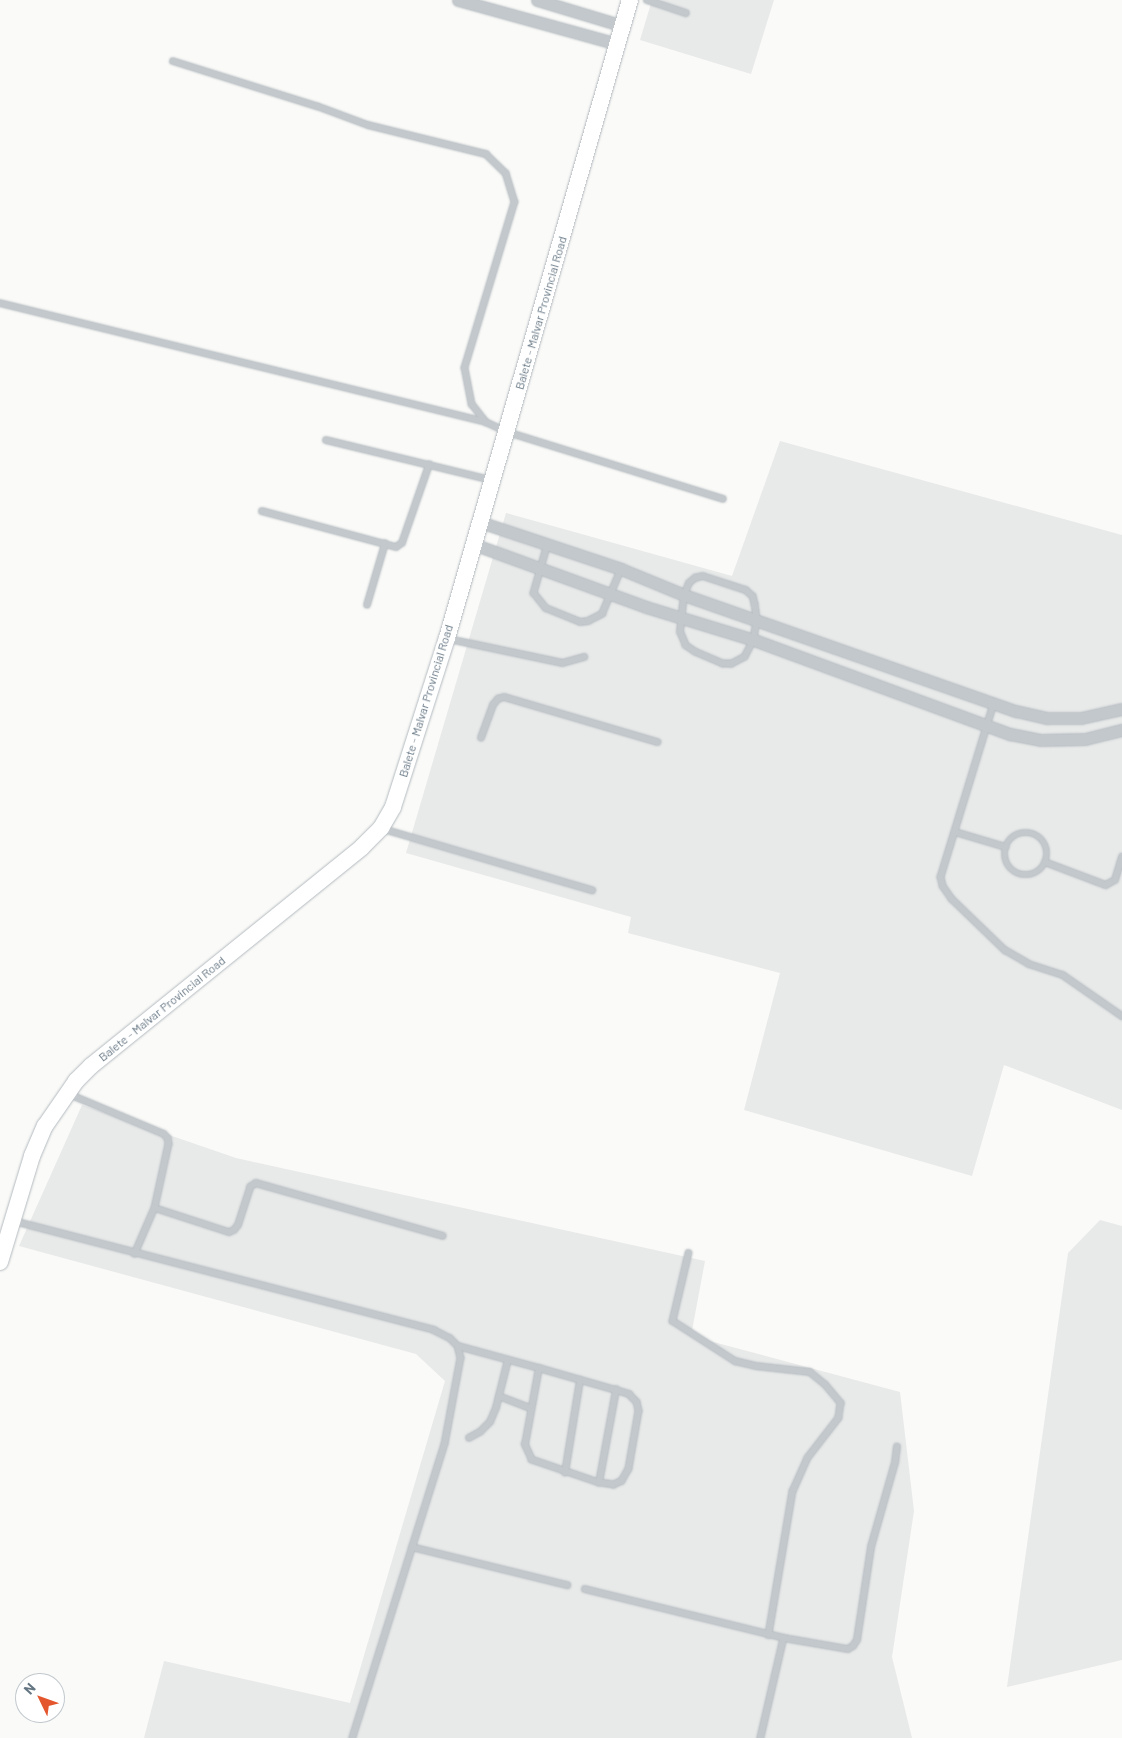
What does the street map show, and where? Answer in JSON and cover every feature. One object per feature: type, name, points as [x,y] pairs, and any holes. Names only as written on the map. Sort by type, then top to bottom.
[{"type":"main road","name":"Balete - Malvar Provincial Road","points":[[0,1262],[14,1221],[32,1156],[45,1126],[67,1093],[91,1066],[362,847],[381,828],[393,807],[447,638],[630,0]]},
{"type":"street","points":[[458,0],[618,44]]},
{"type":"street","points":[[537,0],[622,26]]},
{"type":"street","points":[[480,522],[621,569],[684,595],[757,619],[994,704],[1047,718],[1081,718],[1122,709]]},
{"type":"street","points":[[473,544],[611,594],[754,640],[988,726],[1041,740],[1085,739],[1122,730]]},
{"type":"lane","points":[[647,0],[686,12]]},
{"type":"lane","points":[[173,61],[317,106],[368,125],[486,154],[506,173],[515,202],[476,325],[465,368],[472,404],[486,422]]},
{"type":"lane","points":[[0,303],[486,422],[507,432],[723,499]]},
{"type":"lane","points":[[326,440],[491,480]]},
{"type":"lane","points":[[262,511],[396,546],[402,542],[429,465]]},
{"type":"lane","points":[[366,605],[385,544]]},
{"type":"lane","points":[[548,544],[534,593],[538,601],[546,608],[580,622],[588,621],[602,614],[621,569]]},
{"type":"lane","points":[[703,576],[746,590],[753,596],[757,619],[754,640],[745,657],[732,664],[723,664],[686,646],[680,632],[684,595],[689,583],[695,578],[703,576]]},
{"type":"lane","points":[[447,638],[563,663],[584,658]]},
{"type":"lane","points":[[481,738],[493,705],[498,699],[504,697],[658,742]]},
{"type":"lane","points":[[994,704],[942,877],[943,886],[952,899],[1017,958],[1063,975],[1122,1016]]},
{"type":"lane","points":[[381,828],[592,890]]},
{"type":"lane","points":[[955,832],[1006,847]]},
{"type":"lane","points":[[1017,835],[1034,835],[1045,846],[1045,862],[1034,874],[1018,874],[1006,863],[1006,847],[1017,835]]},
{"type":"lane","points":[[1045,862],[1106,884],[1115,880],[1122,857]]},
{"type":"lane","points":[[67,1093],[164,1134],[168,1138],[169,1144],[155,1208],[135,1254]]},
{"type":"lane","points":[[155,1208],[229,1232],[238,1225],[250,1188],[256,1183],[442,1236]]},
{"type":"lane","points":[[14,1221],[135,1254],[434,1330],[450,1338],[458,1346],[539,1368],[629,1394],[636,1402],[639,1411],[629,1469],[622,1481],[614,1485],[599,1483],[532,1460],[527,1453],[525,1444],[539,1368]]},
{"type":"lane","points":[[689,1253],[673,1320],[736,1361],[756,1366],[810,1372],[825,1384],[841,1403],[839,1418],[808,1458],[793,1491],[769,1635]]},
{"type":"lane","points":[[353,1738],[445,1444],[461,1358],[458,1346]]},
{"type":"lane","points":[[469,1438],[480,1432],[490,1422],[508,1360]]},
{"type":"lane","points":[[565,1472],[580,1380]]},
{"type":"lane","points":[[599,1483],[616,1390]]},
{"type":"lane","points":[[499,1396],[531,1408]]},
{"type":"lane","points":[[585,1590],[769,1635],[848,1648],[853,1646],[857,1640],[871,1547],[895,1463],[897,1447]]},
{"type":"lane","points":[[412,1547],[567,1585]]},
{"type":"lane","points":[[761,1738],[784,1638]]},
{"type":"shaded area","points":[[652,0],[774,0],[751,74],[640,40]]},
{"type":"shaded area","points":[[780,441],[1122,535],[1122,1110],[1004,1065],[972,1176],[744,1110],[780,973],[628,933],[631,917],[406,853],[506,513],[732,576]]},
{"type":"shaded area","points":[[82,1105],[236,1158],[705,1261],[691,1336],[900,1392],[914,1511],[892,1657],[912,1738],[144,1738],[164,1661],[350,1703],[445,1381],[416,1354],[19,1246]]},
{"type":"shaded area","points":[[1100,1220],[1122,1226],[1122,1660],[1007,1687],[1068,1253]]}]
